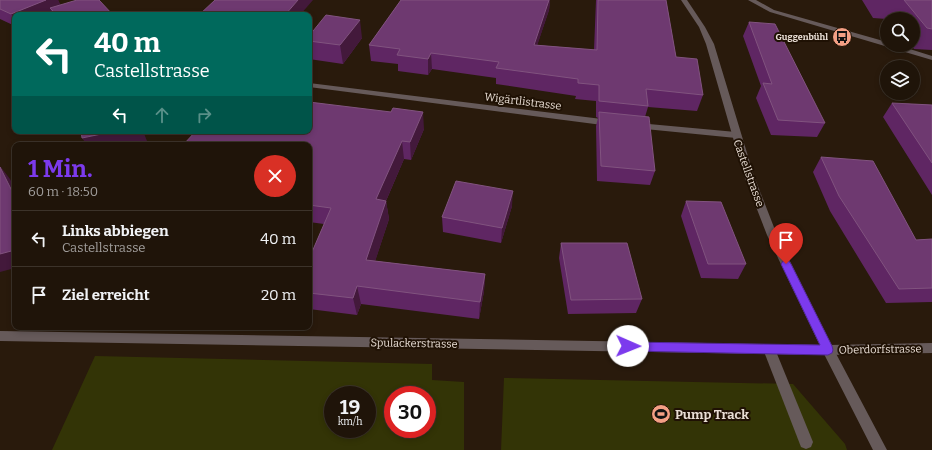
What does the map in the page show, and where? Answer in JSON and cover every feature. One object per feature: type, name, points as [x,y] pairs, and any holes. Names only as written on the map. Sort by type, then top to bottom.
[{"type":"street","name":"Castellstrasse","points":[[684,0],[702,27],[710,44],[749,176],[772,235],[828,350],[880,450]]},
{"type":"street","points":[[751,0],[772,11],[880,43]]},
{"type":"street","points":[[912,52],[932,58]]},
{"type":"street","name":"Wigärtlistrasse","points":[[312,84],[625,125],[736,135]]},
{"type":"street","name":"Spulackerstrasse","points":[[0,336],[828,350]]},
{"type":"street","name":"Oberdorfstrasse","points":[[828,350],[932,348]]},
{"type":"street","points":[[769,349],[806,442]]},
{"type":"shaded area","points":[[95,356],[432,364],[432,380],[464,382],[464,450],[52,450]]},
{"type":"shaded area","name":"Pump Track","points":[[504,378],[793,384],[845,444],[847,450],[501,450]]},
{"type":"building","points":[[0,0],[46,0],[16,12],[12,12],[11,14],[0,9]]},
{"type":"building","points":[[77,0],[99,0],[110,12],[54,12],[50,8]]},
{"type":"building","points":[[215,0],[298,0],[288,12],[202,12]]},
{"type":"building","points":[[401,0],[549,0],[534,45],[597,50],[598,0],[666,0],[676,57],[697,59],[703,95],[646,89],[648,106],[599,101],[599,85],[578,83],[578,79],[496,68],[499,62],[431,53],[428,59],[397,55],[400,49],[369,45]]},
{"type":"building","points":[[904,0],[932,0],[932,29],[927,28],[920,19],[920,12],[914,12]]},
{"type":"building","points":[[326,15],[360,20],[340,45],[312,41],[312,32]]},
{"type":"building","points":[[749,22],[775,24],[825,123],[778,120],[763,83],[772,84]]},
{"type":"building","points":[[312,102],[391,112],[393,108],[423,112],[410,142],[402,141],[376,199],[386,201],[366,260],[485,274],[480,302],[357,286],[353,298],[312,293],[312,252],[331,208],[312,205],[312,142],[186,142],[193,134],[312,134]]},
{"type":"building","points":[[892,103],[932,105],[932,163]]},
{"type":"building","points":[[599,112],[649,117],[655,171],[601,166]]},
{"type":"building","points":[[81,134],[101,134],[82,138]]},
{"type":"building","points":[[821,157],[873,161],[916,240],[932,239],[932,288],[899,289],[839,196]]},
{"type":"building","points":[[0,167],[12,191],[12,251],[0,254]]},
{"type":"building","points":[[456,181],[513,191],[502,228],[442,217]]},
{"type":"building","points":[[686,201],[721,202],[746,264],[708,264]]},
{"type":"building","points":[[561,243],[627,243],[642,299],[571,300]]},
{"type":"place","name":"Guggenbühl","points":[[842,37]]},
{"type":"place","name":"Pump Track","points":[[661,414]]},
{"type":"route","points":[[628,346],[828,350],[786,264]]}]
